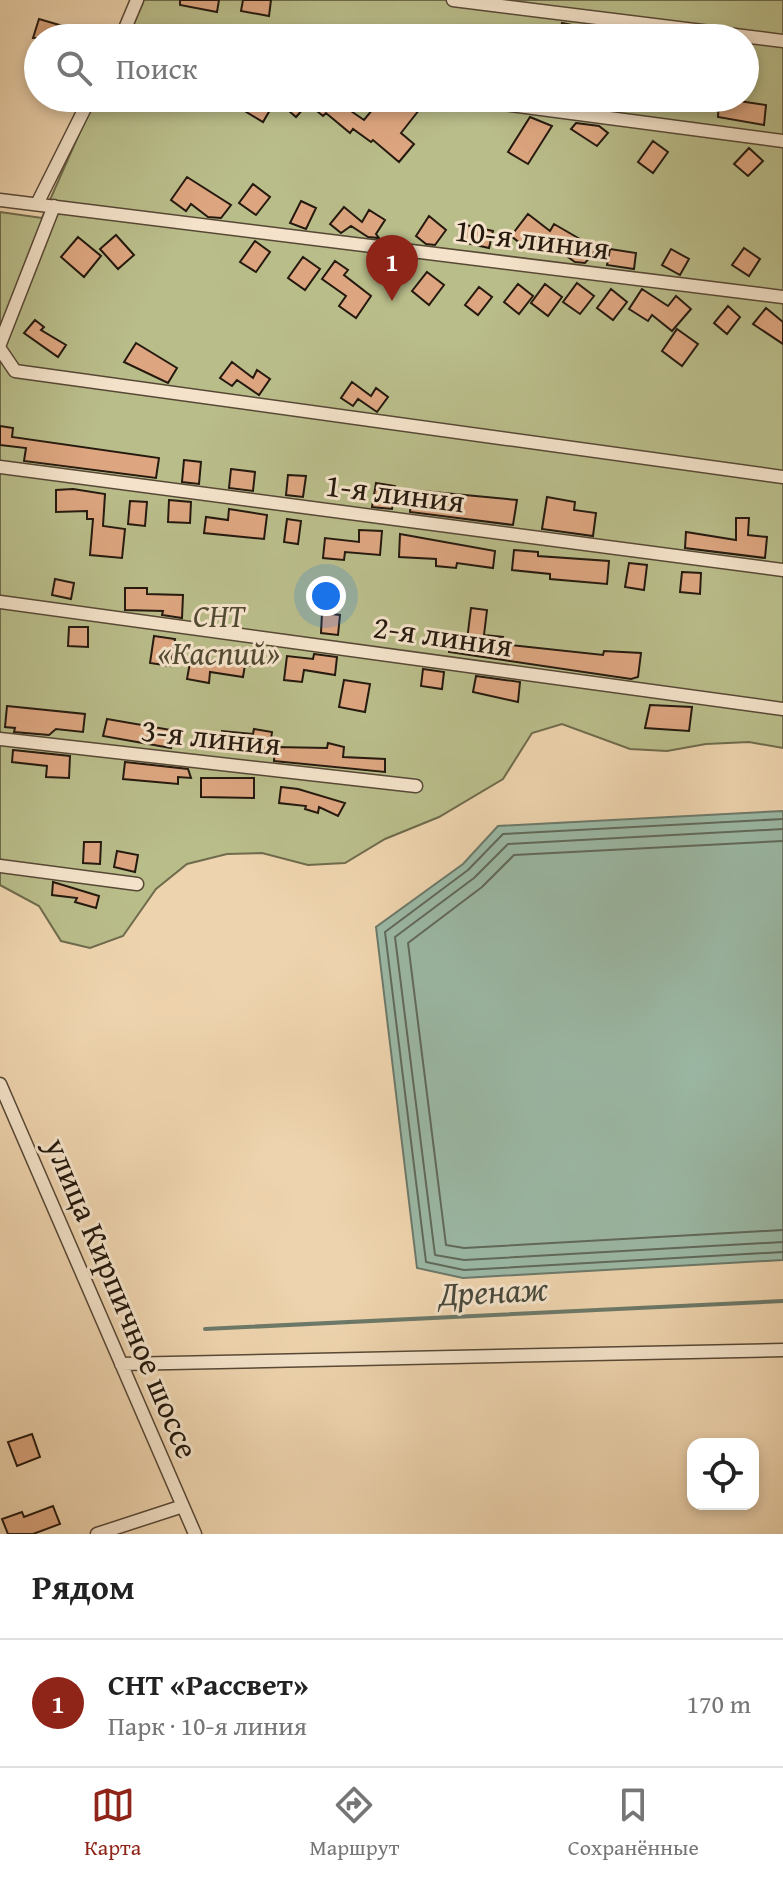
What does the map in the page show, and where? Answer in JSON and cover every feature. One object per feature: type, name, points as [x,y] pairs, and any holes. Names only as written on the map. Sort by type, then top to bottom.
[{"type":"street","points":[[127,24],[137,0]]},
{"type":"street","points":[[453,0],[646,24]]},
{"type":"street","points":[[759,38],[783,41]]},
{"type":"street","points":[[37,204],[83,112]]},
{"type":"street","points":[[564,112],[783,141]]},
{"type":"street","name":"10-я линия","points":[[0,200],[783,297]]},
{"type":"street","points":[[54,206],[0,347],[15,371],[783,477]]},
{"type":"street","name":"1-я линия","points":[[0,467],[783,570]]},
{"type":"street","name":"2-я линия","points":[[0,602],[783,709]]},
{"type":"street","name":"3-я линия","points":[[0,739],[416,786]]},
{"type":"street","points":[[0,866],[137,884]]},
{"type":"street","name":"улица Кирпичное шоссе","points":[[0,1084],[195,1534]]},
{"type":"street","points":[[121,1364],[783,1350]]},
{"type":"street","points":[[97,1534],[183,1506]]},
{"type":"green space","name":"СНТ «Каспий»","points":[[144,0],[783,0],[783,748],[749,742],[706,744],[667,751],[630,749],[562,724],[532,733],[503,779],[439,817],[385,839],[345,863],[308,865],[262,853],[227,854],[187,864],[156,889],[123,936],[90,948],[61,941],[39,906],[0,885],[0,212],[42,218],[89,112],[759,112],[759,24],[133,24]]},
{"type":"water","points":[[783,811],[783,1260],[463,1278],[417,1268],[376,927],[463,864],[498,826]]},
{"type":"building","points":[[180,0],[219,0],[217,12],[180,5]]},
{"type":"building","points":[[243,0],[271,0],[269,16],[241,11]]},
{"type":"building","points":[[39,19],[56,24],[37,24]]},
{"type":"building","points":[[759,104],[766,105],[764,125],[718,117],[718,112],[759,112]]},
{"type":"building","points":[[246,112],[269,112],[263,122]]},
{"type":"building","points":[[318,112],[352,112],[364,120],[371,112],[418,112],[401,133],[414,144],[399,162],[373,140],[371,142],[353,129],[350,133],[326,113],[323,116]]},
{"type":"building","points":[[530,117],[552,126],[528,164],[508,152]]},
{"type":"building","points":[[576,123],[599,126],[608,133],[597,146],[571,129]]},
{"type":"building","points":[[653,141],[668,152],[653,173],[638,162]]},
{"type":"building","points":[[749,148],[763,161],[748,176],[734,164]]},
{"type":"building","points":[[187,177],[231,205],[221,218],[208,217],[191,204],[186,211],[171,200]]},
{"type":"building","points":[[253,184],[270,197],[256,215],[239,203]]},
{"type":"building","points":[[301,201],[316,208],[306,229],[290,223]]},
{"type":"building","points":[[344,207],[362,222],[369,210],[385,220],[376,234],[379,238],[368,237],[351,226],[341,233],[330,224]]},
{"type":"building","points":[[528,214],[550,231],[554,224],[597,249],[585,263],[575,262],[540,237],[529,250],[511,236]]},
{"type":"building","points":[[429,216],[446,230],[435,245],[426,244],[416,236]]},
{"type":"building","points":[[466,225],[493,231],[489,248],[462,242]]},
{"type":"building","points":[[116,235],[134,255],[118,269],[100,249]]},
{"type":"building","points":[[78,237],[101,256],[84,277],[61,257]]},
{"type":"building","points":[[255,241],[270,252],[256,272],[240,262]]},
{"type":"building","points":[[744,248],[760,259],[749,276],[732,265]]},
{"type":"building","points":[[610,249],[636,253],[634,269],[607,265]]},
{"type":"building","points":[[671,249],[689,259],[680,275],[662,265]]},
{"type":"building","points":[[303,257],[320,269],[305,290],[288,278]]},
{"type":"building","points":[[335,261],[348,270],[344,275],[371,296],[356,318],[339,306],[346,296],[322,279]]},
{"type":"building","points":[[427,272],[444,285],[429,305],[412,291]]},
{"type":"building","points":[[577,283],[594,296],[580,314],[563,302]]},
{"type":"building","points":[[518,284],[533,296],[519,314],[504,302]]},
{"type":"building","points":[[545,284],[562,297],[548,316],[531,303]]},
{"type":"building","points":[[479,287],[492,297],[478,315],[465,305]]},
{"type":"building","points":[[611,289],[627,302],[613,320],[597,308]]},
{"type":"building","points":[[642,289],[668,306],[676,296],[691,309],[672,331],[652,315],[648,321],[629,309]]},
{"type":"building","points":[[728,306],[740,317],[727,334],[714,323]]},
{"type":"building","points":[[766,308],[783,322],[783,344],[753,324]]},
{"type":"building","points":[[35,320],[44,327],[41,330],[66,345],[58,357],[24,333]]},
{"type":"building","points":[[677,329],[698,344],[682,366],[662,351]]},
{"type":"building","points":[[136,343],[177,368],[168,383],[124,362]]},
{"type":"building","points":[[232,362],[253,378],[257,370],[270,379],[259,395],[237,380],[232,386],[220,378]]},
{"type":"building","points":[[352,382],[371,396],[376,388],[388,397],[377,412],[358,399],[353,406],[341,398]]},
{"type":"building","points":[[0,426],[13,428],[12,437],[159,458],[156,478],[24,461],[26,448],[0,445]]},
{"type":"building","points":[[184,460],[201,462],[199,484],[182,482]]},
{"type":"building","points":[[231,469],[255,472],[253,491],[229,488]]},
{"type":"building","points":[[288,475],[306,476],[303,497],[286,495]]},
{"type":"building","points":[[376,483],[395,486],[392,509],[372,507]]},
{"type":"building","points":[[56,490],[105,494],[103,526],[125,529],[122,558],[90,555],[93,519],[87,519],[87,511],[56,512]]},
{"type":"building","points":[[412,490],[517,500],[513,525],[410,512]]},
{"type":"building","points":[[547,497],[575,502],[574,510],[596,513],[593,536],[542,529]]},
{"type":"building","points":[[169,500],[191,502],[190,523],[168,522]]},
{"type":"building","points":[[130,501],[147,502],[145,526],[128,524]]},
{"type":"building","points":[[229,509],[267,515],[264,539],[204,533],[206,517],[228,520]]},
{"type":"building","points":[[736,518],[749,518],[748,535],[767,537],[765,558],[685,548],[686,532],[736,540]]},
{"type":"building","points":[[287,519],[301,521],[298,544],[284,542]]},
{"type":"building","points":[[359,530],[382,531],[380,555],[345,552],[344,560],[323,558],[325,538],[359,542]]},
{"type":"building","points":[[400,534],[495,551],[493,568],[457,563],[456,568],[436,566],[436,559],[399,557]]},
{"type":"building","points":[[514,550],[538,552],[538,556],[609,561],[607,584],[550,579],[550,574],[512,570]]},
{"type":"building","points":[[629,563],[647,565],[644,590],[625,587]]},
{"type":"building","points":[[682,572],[701,573],[700,594],[680,592]]},
{"type":"building","points":[[55,579],[74,583],[71,599],[52,595]]},
{"type":"building","points":[[125,588],[147,588],[147,594],[183,595],[182,618],[162,615],[163,611],[125,610]]},
{"type":"building","points":[[471,608],[487,610],[484,635],[503,637],[502,644],[603,655],[604,651],[641,653],[638,677],[631,679],[449,652],[450,638],[467,640]]},
{"type":"building","points":[[322,613],[340,615],[338,635],[321,633]]},
{"type":"building","points":[[69,627],[88,627],[88,647],[68,646]]},
{"type":"building","points":[[154,636],[175,639],[171,666],[150,663]]},
{"type":"building","points":[[229,649],[254,653],[252,666],[245,665],[243,677],[210,672],[209,683],[187,679],[191,657],[227,663]]},
{"type":"building","points":[[314,654],[337,657],[335,675],[304,670],[302,682],[284,680],[287,656],[313,659]]},
{"type":"building","points":[[423,669],[444,672],[442,689],[421,686]]},
{"type":"building","points":[[476,676],[520,682],[518,702],[473,692]]},
{"type":"building","points":[[344,680],[370,684],[365,712],[339,707]]},
{"type":"building","points":[[650,705],[692,707],[689,731],[645,728]]},
{"type":"building","points":[[7,706],[85,714],[83,732],[56,729],[49,735],[14,732],[15,728],[5,727]]},
{"type":"building","points":[[107,719],[171,730],[171,748],[103,736]]},
{"type":"building","points":[[254,729],[272,732],[269,753],[221,748],[222,731],[253,734]]},
{"type":"building","points":[[328,743],[344,747],[343,757],[385,759],[385,772],[274,761],[275,747],[327,748]]},
{"type":"building","points":[[13,750],[70,756],[69,778],[46,777],[47,766],[12,762]]},
{"type":"building","points":[[125,762],[188,769],[191,778],[178,777],[178,784],[123,779]]},
{"type":"building","points":[[201,778],[254,778],[254,798],[201,797]]},
{"type":"building","points":[[281,787],[345,803],[338,816],[319,807],[318,813],[305,809],[306,806],[279,803]]},
{"type":"building","points":[[84,842],[101,842],[100,864],[83,863]]},
{"type":"building","points":[[117,851],[138,855],[135,872],[114,867]]},
{"type":"building","points":[[53,882],[99,896],[96,908],[75,902],[77,898],[52,895]]},
{"type":"building","points":[[32,1434],[40,1457],[17,1466],[8,1442]]},
{"type":"building","points":[[53,1506],[60,1524],[33,1534],[8,1534],[2,1519],[22,1512],[24,1517]]},
{"type":"waterway","name":"Дренаж","points":[[205,1329],[783,1301]]},
{"type":"place","name":"СНТ «Рассвет»","points":[[392,301]]}]
